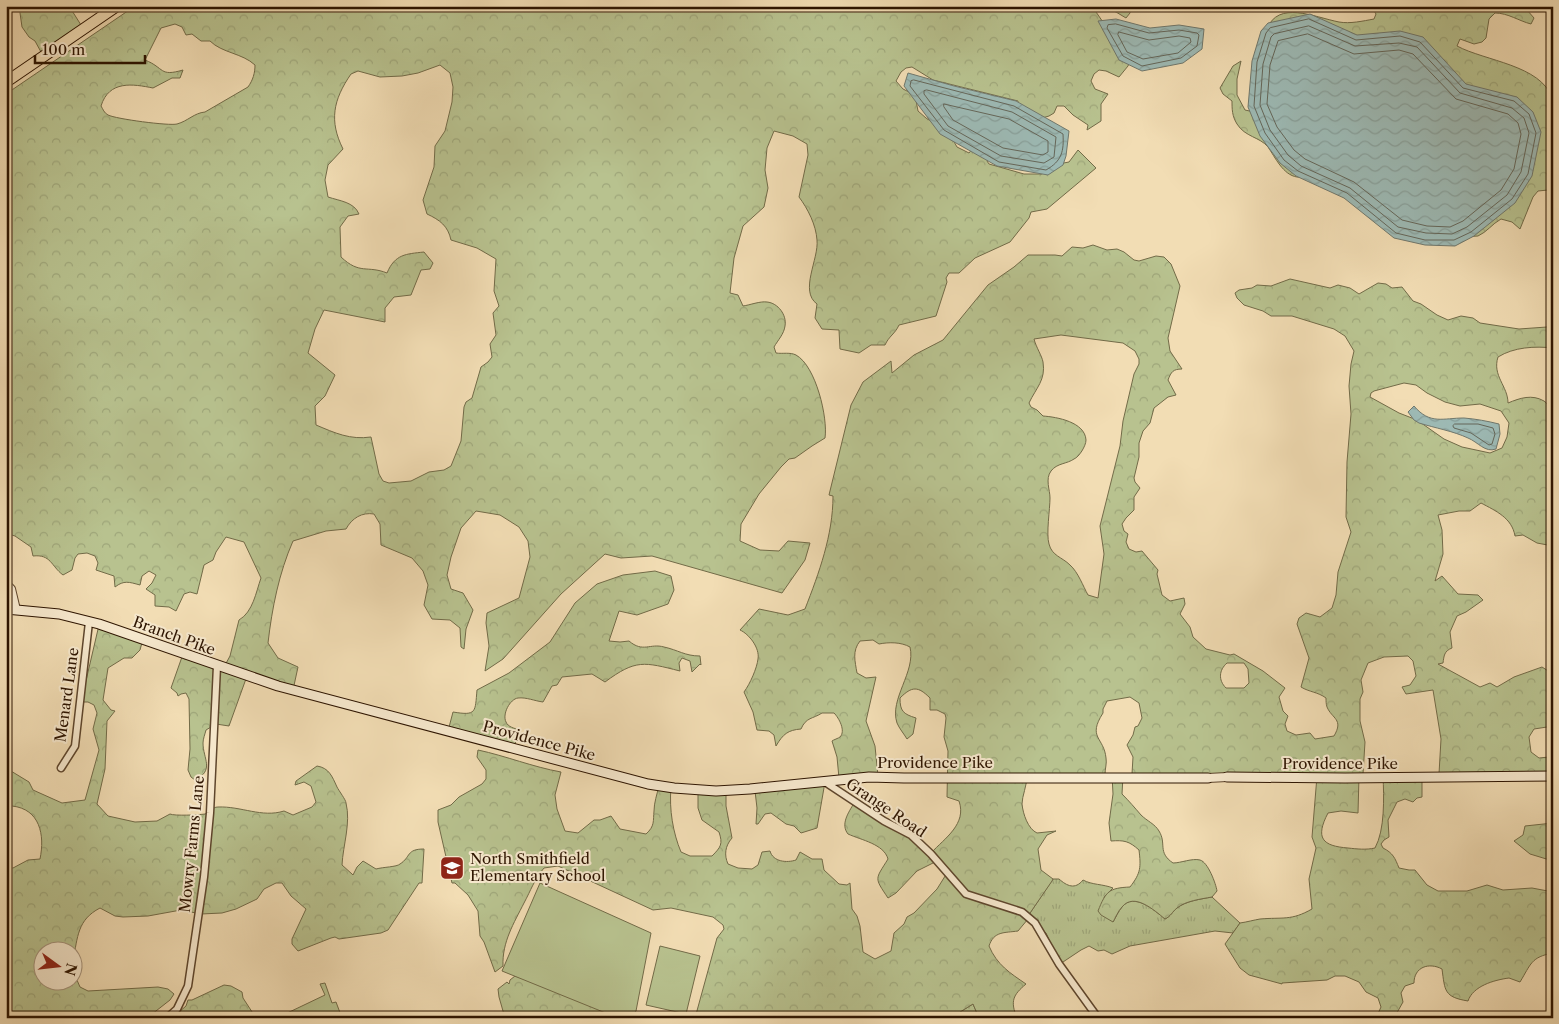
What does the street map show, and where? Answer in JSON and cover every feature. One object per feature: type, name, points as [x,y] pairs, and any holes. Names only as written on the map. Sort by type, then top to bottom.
[{"type":"main road","points":[[6,82],[117,6]]},
{"type":"main road","name":"Branch Pike","points":[[11,610],[58,614],[89,622],[134,635],[217,666],[278,686],[330,701]]},
{"type":"main road","name":"Providence Pike","points":[[330,701],[648,784],[716,791],[870,777],[1208,778]]},
{"type":"main road","name":"Providence Pike","points":[[1227,777],[1553,776]]},
{"type":"street","points":[[6,584],[11,589],[11,610]]},
{"type":"street","name":"Menard Lane","points":[[62,768],[75,746],[89,622]]},
{"type":"street","name":"Mowry Farms Lane","points":[[167,1018],[177,1009],[188,986],[204,876],[210,813],[217,666]]},
{"type":"street","name":"Providence Pike","points":[[1208,778],[1227,777]]},
{"type":"street","name":"Grange Road","points":[[825,782],[884,821],[911,835],[931,854],[966,894],[1022,912],[1035,923],[1059,964],[1098,1018]]},
{"type":"green space","points":[[19,6],[69,6],[81,25],[41,52],[35,41],[29,37],[22,27]]},
{"type":"green space","points":[[135,6],[275,6],[280,8],[293,6],[1132,6],[1126,18],[1102,7],[1096,12],[1130,61],[1119,77],[1099,70],[1094,74],[1091,81],[1095,89],[1108,94],[1101,104],[1101,121],[1087,130],[1088,125],[1064,106],[1057,106],[1054,113],[1049,116],[1025,123],[1017,119],[1018,101],[933,80],[912,67],[906,68],[901,72],[896,81],[903,89],[915,95],[918,111],[949,133],[957,147],[969,153],[974,147],[991,152],[987,161],[989,164],[1024,174],[1042,174],[1053,165],[1069,162],[1078,150],[1096,168],[1047,209],[1031,212],[1029,218],[1010,242],[975,258],[959,273],[949,273],[936,316],[899,325],[885,345],[871,345],[859,353],[840,349],[839,330],[822,329],[815,318],[817,304],[812,298],[810,283],[817,240],[811,217],[799,197],[808,155],[807,144],[793,136],[774,131],[767,148],[765,170],[768,188],[764,207],[743,226],[734,258],[730,293],[738,295],[743,306],[767,302],[781,310],[785,318],[785,326],[774,347],[776,353],[794,354],[803,361],[815,381],[825,418],[825,438],[795,458],[789,459],[781,467],[759,494],[741,524],[740,541],[760,550],[779,551],[788,541],[810,543],[805,560],[782,593],[652,556],[621,558],[605,554],[561,594],[503,659],[485,671],[489,646],[486,623],[487,613],[519,598],[530,557],[528,541],[519,527],[500,515],[476,511],[461,528],[447,575],[451,589],[463,593],[473,610],[466,629],[464,649],[461,647],[460,628],[450,620],[432,619],[424,605],[428,585],[423,571],[412,558],[381,545],[380,524],[374,514],[361,515],[354,519],[346,529],[326,531],[293,541],[277,591],[268,643],[278,658],[298,667],[293,690],[247,676],[229,726],[216,724],[206,730],[203,749],[206,768],[205,772],[195,780],[191,777],[188,770],[190,749],[189,699],[186,693],[178,696],[171,688],[183,654],[224,667],[230,656],[239,620],[251,607],[261,578],[244,542],[226,537],[213,560],[204,565],[197,594],[190,592],[184,594],[176,611],[169,607],[155,606],[155,595],[146,589],[156,575],[149,571],[142,576],[140,585],[127,582],[115,587],[114,576],[96,570],[98,563],[95,556],[87,553],[78,554],[72,570],[63,575],[50,561],[44,557],[33,556],[31,547],[15,536],[8,534],[6,529],[6,247],[8,244],[6,229],[6,94]],"holes":[[[175,24],[182,27],[186,35],[192,34],[201,41],[210,41],[255,65],[255,71],[248,87],[205,112],[177,124],[142,122],[113,117],[107,114],[101,106],[105,98],[116,88],[130,85],[153,88],[172,78],[180,78],[183,70],[170,73],[162,71],[145,60],[161,28]],[[440,65],[450,73],[453,87],[452,102],[445,131],[435,146],[434,167],[423,200],[427,214],[443,224],[451,240],[477,248],[496,259],[494,291],[499,306],[493,313],[496,335],[490,344],[492,357],[481,367],[472,398],[466,402],[464,407],[461,441],[451,466],[444,470],[429,472],[411,481],[389,483],[383,481],[379,474],[371,437],[349,437],[316,425],[315,406],[325,396],[335,375],[308,353],[315,329],[324,310],[385,322],[385,308],[394,297],[411,295],[421,270],[430,269],[433,263],[424,252],[402,256],[394,262],[387,273],[359,268],[348,263],[341,257],[340,227],[348,216],[359,214],[350,204],[328,197],[325,180],[328,165],[343,149],[336,129],[335,111],[340,93],[351,74],[358,71],[380,77],[402,76],[418,73]]]},
{"type":"green space","points":[[1371,6],[1517,6],[1527,10],[1534,18],[1531,24],[1504,14],[1495,13],[1489,19],[1486,38],[1482,42],[1474,44],[1460,39],[1457,46],[1524,71],[1546,87],[1552,98],[1553,172],[1548,180],[1548,190],[1538,191],[1533,197],[1520,229],[1512,222],[1501,219],[1478,236],[1428,239],[1320,171],[1305,176],[1292,176],[1280,165],[1265,144],[1244,132],[1237,124],[1233,115],[1232,101],[1223,94],[1220,88],[1233,66],[1241,61],[1237,79],[1237,95],[1245,110],[1254,112],[1267,29],[1272,20],[1279,15],[1298,13],[1339,22],[1356,22],[1374,19],[1376,14]]},
{"type":"green space","points":[[1093,245],[1107,250],[1117,249],[1134,260],[1139,261],[1156,256],[1164,257],[1171,264],[1180,286],[1168,338],[1170,351],[1182,369],[1173,372],[1168,380],[1176,395],[1168,397],[1154,408],[1150,423],[1143,431],[1139,443],[1139,457],[1134,478],[1140,488],[1134,497],[1134,510],[1122,524],[1124,531],[1128,534],[1126,542],[1129,549],[1136,552],[1142,551],[1158,570],[1157,574],[1162,595],[1170,601],[1184,598],[1185,604],[1180,614],[1190,627],[1193,637],[1206,649],[1230,655],[1234,654],[1263,671],[1285,688],[1279,697],[1283,711],[1288,716],[1285,724],[1287,731],[1296,735],[1310,733],[1315,739],[1334,736],[1338,726],[1327,707],[1326,698],[1301,687],[1309,658],[1297,624],[1299,618],[1306,613],[1320,617],[1332,608],[1336,595],[1338,572],[1351,532],[1346,517],[1347,462],[1351,414],[1349,386],[1354,351],[1345,336],[1334,329],[1292,316],[1271,316],[1263,311],[1244,305],[1235,293],[1257,285],[1271,286],[1290,279],[1330,288],[1338,285],[1350,288],[1359,294],[1378,283],[1386,284],[1392,288],[1402,287],[1413,301],[1448,320],[1461,316],[1473,318],[1480,323],[1519,329],[1547,327],[1553,317],[1553,348],[1532,347],[1511,351],[1498,357],[1497,370],[1506,391],[1508,403],[1530,397],[1544,401],[1553,410],[1553,546],[1537,543],[1523,535],[1515,536],[1511,524],[1507,520],[1498,512],[1481,503],[1470,511],[1438,515],[1442,530],[1443,554],[1435,581],[1442,576],[1458,594],[1478,595],[1483,600],[1457,616],[1450,632],[1452,648],[1446,652],[1443,663],[1438,664],[1480,687],[1490,683],[1497,687],[1514,677],[1542,667],[1553,674],[1553,724],[1534,729],[1529,737],[1531,752],[1539,758],[1549,757],[1551,774],[1439,774],[1441,739],[1433,690],[1406,694],[1402,687],[1410,685],[1416,676],[1413,661],[1408,656],[1384,657],[1368,663],[1361,680],[1363,692],[1360,699],[1360,721],[1365,742],[1363,774],[1359,776],[1358,813],[1341,811],[1328,813],[1322,829],[1322,835],[1327,843],[1339,847],[1375,848],[1382,823],[1384,803],[1383,776],[1422,775],[1422,797],[1417,798],[1413,802],[1405,799],[1397,802],[1388,820],[1389,837],[1381,844],[1383,848],[1393,856],[1399,868],[1415,870],[1427,885],[1438,891],[1467,891],[1487,885],[1503,890],[1532,888],[1553,892],[1553,953],[1532,962],[1520,982],[1509,978],[1491,982],[1474,991],[1468,1001],[1454,997],[1447,992],[1442,969],[1432,966],[1423,967],[1417,973],[1414,983],[1405,986],[1401,993],[1403,1002],[1394,1018],[1376,1018],[1381,1007],[1378,998],[1366,992],[1359,982],[1345,976],[1335,976],[1327,980],[1282,984],[1249,975],[1240,968],[1225,944],[1240,923],[1260,919],[1292,917],[1312,909],[1309,879],[1316,848],[1312,837],[1317,776],[1132,774],[1133,757],[1127,745],[1135,727],[1138,726],[1142,718],[1139,703],[1130,697],[1107,701],[1098,721],[1096,733],[1105,751],[1105,774],[1027,775],[1022,804],[1026,821],[1037,833],[1056,831],[1047,835],[1038,849],[1041,870],[1053,879],[1052,881],[1028,916],[1028,919],[1018,931],[997,935],[989,946],[1000,963],[1026,984],[1014,999],[1013,1003],[1017,1018],[979,1018],[973,1004],[960,1012],[958,1018],[695,1018],[717,938],[724,929],[723,925],[713,917],[671,908],[653,910],[558,866],[544,868],[535,881],[509,933],[504,949],[503,966],[495,972],[480,936],[478,911],[468,895],[455,883],[452,883],[438,822],[438,810],[451,805],[459,797],[482,784],[486,779],[486,770],[477,757],[478,750],[561,772],[555,795],[557,809],[565,831],[578,833],[594,820],[611,816],[620,829],[646,834],[653,823],[654,805],[659,786],[671,788],[671,812],[676,837],[681,852],[690,856],[712,856],[719,848],[721,842],[719,832],[702,820],[698,808],[698,790],[726,791],[726,806],[732,838],[726,851],[728,864],[738,868],[752,869],[758,865],[762,852],[770,851],[777,859],[785,861],[796,860],[800,852],[812,859],[822,859],[824,870],[839,884],[847,885],[850,883],[852,909],[857,916],[860,926],[863,952],[875,959],[891,951],[894,933],[904,924],[907,917],[914,913],[937,889],[947,873],[937,861],[917,871],[896,893],[888,898],[878,882],[879,875],[888,859],[886,854],[877,846],[848,834],[845,822],[854,803],[909,834],[931,853],[948,836],[957,824],[961,809],[959,801],[947,797],[948,751],[944,737],[945,714],[937,710],[930,710],[930,698],[922,691],[915,689],[908,691],[900,698],[901,706],[905,713],[916,718],[913,734],[907,739],[897,723],[896,705],[909,666],[910,647],[895,643],[879,644],[873,640],[860,641],[855,652],[857,673],[866,678],[876,677],[866,721],[875,746],[878,776],[839,778],[837,757],[832,741],[840,737],[842,728],[840,721],[834,713],[822,713],[810,719],[805,722],[801,729],[786,733],[776,746],[774,735],[769,731],[757,730],[753,712],[744,692],[755,671],[758,655],[753,642],[740,630],[759,609],[788,615],[805,609],[828,539],[833,496],[829,495],[851,405],[863,382],[891,361],[892,373],[914,355],[943,340],[988,285],[1028,255],[1062,256],[1072,247],[1083,248]],"holes":[[[1061,335],[1123,343],[1135,351],[1139,359],[1100,526],[1104,554],[1098,598],[1088,595],[1073,568],[1055,554],[1050,548],[1048,540],[1049,474],[1056,466],[1071,461],[1078,456],[1084,448],[1086,440],[1081,429],[1076,425],[1062,419],[1043,416],[1031,407],[1029,403],[1040,384],[1044,368],[1034,339]],[[1404,383],[1416,385],[1445,402],[1460,406],[1480,404],[1501,411],[1509,423],[1507,437],[1502,448],[1490,453],[1462,447],[1444,439],[1417,420],[1399,413],[1370,397],[1374,391]],[[1227,663],[1244,663],[1248,669],[1249,683],[1244,688],[1226,688],[1220,675]]]},
{"type":"green space","points":[[655,571],[671,576],[674,590],[668,604],[637,615],[619,611],[609,641],[629,641],[638,646],[659,646],[700,656],[701,665],[692,672],[690,661],[682,658],[679,663],[680,671],[649,664],[625,669],[605,682],[592,674],[562,677],[557,685],[552,686],[543,702],[518,698],[512,701],[506,711],[505,719],[507,724],[519,730],[514,748],[448,731],[453,712],[471,713],[475,708],[477,690],[509,673],[550,642],[575,603],[597,584],[623,575]]},
{"type":"green space","points":[[99,625],[143,639],[140,650],[132,658],[124,658],[108,668],[103,700],[111,710],[115,711],[107,721],[105,769],[97,804],[108,816],[135,822],[157,821],[170,814],[205,814],[218,807],[260,813],[284,811],[293,815],[312,807],[316,802],[311,786],[304,782],[295,785],[296,781],[317,766],[330,773],[346,802],[347,826],[342,865],[353,875],[363,861],[376,869],[393,866],[398,865],[414,850],[424,849],[422,883],[419,883],[388,930],[381,933],[339,939],[335,937],[298,951],[292,944],[292,939],[306,909],[291,896],[282,883],[276,883],[264,889],[257,899],[222,913],[201,914],[181,910],[148,916],[123,917],[115,916],[100,908],[87,918],[80,930],[77,942],[32,942],[32,992],[82,992],[82,988],[88,991],[158,987],[168,989],[174,994],[170,1000],[147,1018],[6,1018],[6,868],[13,868],[28,860],[40,859],[42,841],[38,825],[29,812],[12,806],[6,799],[6,768],[29,782],[33,790],[62,803],[85,800],[99,750],[93,729],[97,713],[94,705],[88,702],[81,702]]},
{"type":"green space","points":[[1112,775],[1123,776],[1122,794],[1157,829],[1168,859],[1173,863],[1200,860],[1206,865],[1217,891],[1212,897],[1184,904],[1165,919],[1144,904],[1132,901],[1122,907],[1113,922],[1101,915],[1098,911],[1106,895],[1117,888],[1130,887],[1138,874],[1140,865],[1139,850],[1126,842],[1111,841],[1109,823],[1113,794]]},
{"type":"green space","points":[[825,782],[817,828],[801,833],[794,826],[786,824],[771,813],[765,814],[756,824],[755,791]]},
{"type":"green space","points":[[1553,823],[1553,861],[1530,854],[1514,841],[1523,835],[1525,826]]},
{"type":"green space","points":[[1053,879],[1059,879],[1071,886],[1077,885],[1083,880],[1113,888],[1104,897],[1113,922],[1122,907],[1132,901],[1144,904],[1165,919],[1177,908],[1185,904],[1212,897],[1240,923],[1233,933],[1215,931],[1130,946],[1112,954],[1104,950],[1098,951],[1089,946],[1060,964],[1046,933],[1028,916]]},
{"type":"green space","points":[[540,883],[651,933],[636,1011],[632,1015],[626,1018],[618,1018],[502,971]]},
{"type":"green space","points":[[660,946],[700,956],[686,1014],[646,1005]]},
{"type":"green space","points":[[515,976],[637,1018],[505,1018],[498,989],[507,982],[509,984],[510,980]]},
{"type":"green space","points":[[325,983],[332,1003],[336,1002],[342,1018],[282,1018],[281,1016],[325,995],[320,984]]},
{"type":"green space","points":[[224,985],[231,986],[242,992],[243,998],[256,1018],[172,1018],[186,1006],[188,1000],[192,1000]]},
{"type":"green space","points":[[973,1004],[979,1018],[958,1018],[960,1012]]},
{"type":"water","points":[[1310,14],[1357,35],[1400,31],[1423,37],[1466,84],[1517,97],[1533,112],[1541,132],[1532,176],[1515,203],[1474,236],[1455,246],[1425,245],[1394,238],[1344,198],[1296,176],[1280,163],[1260,136],[1248,107],[1252,61],[1261,31],[1268,23]]},
{"type":"water","points":[[1116,19],[1150,28],[1179,25],[1204,29],[1202,49],[1183,63],[1142,71],[1119,60],[1098,21]]},
{"type":"water","points":[[908,73],[1016,101],[1069,131],[1063,165],[1048,175],[997,166],[940,134],[904,86]]},
{"type":"water","points":[[1414,406],[1431,418],[1464,418],[1499,424],[1500,434],[1496,449],[1488,450],[1472,440],[1450,431],[1419,423],[1408,412]]},
{"type":"place","name":"North Smithfield Elementary School","points":[[452,868]]}]
